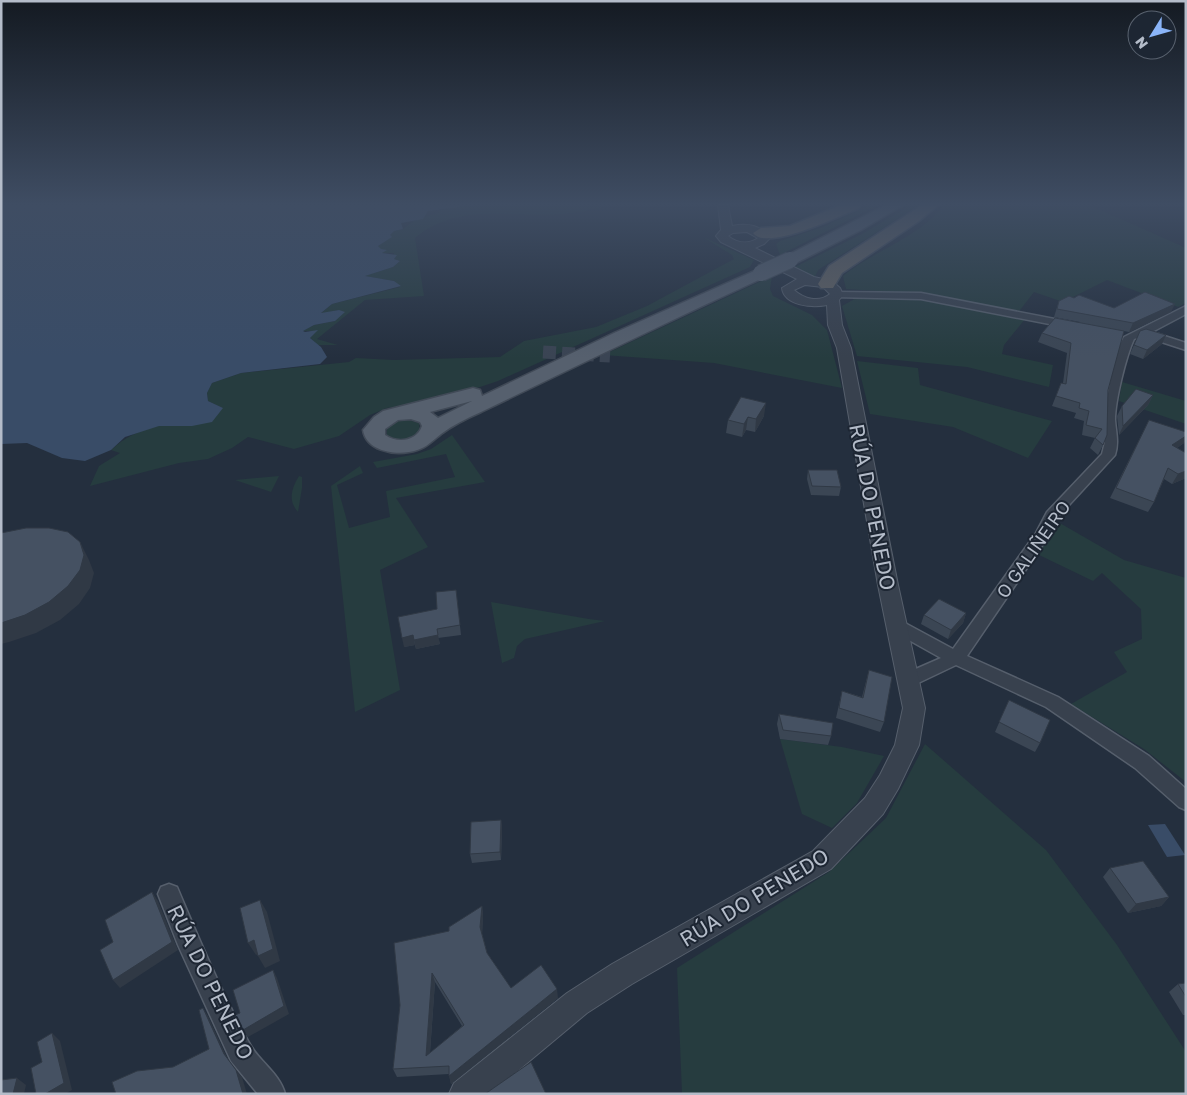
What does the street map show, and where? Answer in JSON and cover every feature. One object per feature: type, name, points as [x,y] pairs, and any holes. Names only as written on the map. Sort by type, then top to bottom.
[{"type":"highway","points":[[833,293],[835,270],[855,256]]},
{"type":"main road","points":[[620,337],[466,397],[387,417],[379,423],[374,434],[378,440],[388,445],[406,446],[423,441],[432,431],[454,416],[620,337],[766,266],[787,264],[802,256]]},
{"type":"main road","points":[[404,413],[427,418],[431,421],[432,431]]},
{"type":"street","points":[[753,256],[766,266]]},
{"type":"street","points":[[763,256],[766,266]]},
{"type":"street","points":[[787,264],[833,293],[921,296],[1085,328]]},
{"type":"street","points":[[787,264],[791,284],[788,291],[791,295],[804,301],[835,325]]},
{"type":"street","points":[[791,284],[810,280]]},
{"type":"street","points":[[804,301],[817,302],[833,293]]},
{"type":"street","name":"RÚA DO PENEDO","points":[[465,1094],[592,993],[822,860],[854,829],[874,806],[889,782],[907,746],[914,708],[844,348],[835,325],[833,293]]},
{"type":"street","points":[[1131,335],[1186,309]]},
{"type":"street","points":[[1131,335],[1186,347]]},
{"type":"street","name":"O GALIÑEIRO","points":[[956,658],[1043,534],[1052,515],[1108,455],[1112,442],[1109,419],[1122,352],[1131,335]]},
{"type":"street","points":[[897,626],[956,658],[1052,702],[1142,762],[1186,801]]},
{"type":"street","points":[[908,680],[956,658]]},
{"type":"street","name":"RÚA DO PENEDO","points":[[169,894],[186,937],[240,1052],[273,1094],[283,1094]]},
{"type":"green space","points":[[394,256],[418,256],[424,296],[365,300],[317,339],[338,345],[318,345],[310,338],[316,331],[302,331],[314,325],[335,321],[339,310],[320,314],[332,304],[400,287],[394,281],[364,276],[393,267],[400,261],[394,259]]},
{"type":"green space","points":[[733,256],[745,256],[754,260],[750,267],[498,381],[441,400],[387,408],[370,415],[339,436],[294,449],[248,437],[232,448],[208,459],[179,463],[90,486],[99,466],[120,453],[111,450],[127,438],[138,432],[158,426],[200,423],[215,415],[222,408],[208,401],[207,393],[212,383],[241,373],[349,362],[356,358],[394,360],[500,357],[524,341],[596,327],[647,306],[734,259]]},
{"type":"green space","points":[[817,256],[840,256],[818,270],[815,277],[795,267]]},
{"type":"green space","points":[[873,256],[1186,256],[1186,303],[1178,307],[1107,280],[1063,302],[1034,292],[1017,314],[922,294],[846,289],[843,276]]},
{"type":"green space","points":[[772,276],[770,289],[773,296],[812,315],[827,330],[842,388],[714,363],[603,355]]},
{"type":"green space","points":[[860,296],[920,298],[1025,319],[1004,345],[1002,354],[1053,365],[1049,387],[967,367],[857,356],[842,306]]},
{"type":"green space","points":[[857,361],[918,368],[920,385],[1052,421],[1028,458],[953,427],[870,414]]},
{"type":"green space","points":[[1122,382],[1186,401],[1186,424],[1119,401]]},
{"type":"green space","points":[[405,419],[419,423],[420,431],[404,439],[395,439],[387,435],[387,428],[394,422]]},
{"type":"green space","points":[[452,435],[485,482],[396,498],[428,547],[380,570],[400,690],[355,712],[331,486],[360,466],[363,473],[337,485],[349,528],[390,517],[386,491],[455,477],[446,454],[377,468],[373,462],[417,454],[431,449]]},
{"type":"green space","points":[[279,476],[271,492],[235,480]]},
{"type":"green space","points":[[299,476],[302,477],[302,488],[298,512],[293,504],[292,495]]},
{"type":"green space","points":[[1058,522],[1124,560],[1186,578],[1186,782],[1144,749],[1071,704],[1127,672],[1114,652],[1142,639],[1141,609],[1102,573],[1093,581],[1037,554]]},
{"type":"green space","points":[[491,602],[605,621],[525,639],[517,646],[514,658],[502,663]]},
{"type":"green space","points":[[780,739],[842,747],[884,756],[857,803],[832,828],[802,814]]},
{"type":"green space","points":[[925,744],[1046,850],[1117,945],[1186,1052],[1186,1094],[682,1094],[677,968],[829,872],[886,818]]},
{"type":"water","points":[[1,256],[396,256],[394,259],[400,261],[393,267],[365,276],[394,281],[401,286],[332,304],[321,313],[339,310],[345,312],[335,321],[314,325],[303,331],[318,330],[310,338],[321,347],[327,357],[320,364],[241,373],[212,383],[207,393],[208,401],[223,408],[212,422],[192,426],[159,426],[125,437],[111,450],[85,461],[62,458],[27,443],[1,444]]},
{"type":"water","points":[[1165,824],[1185,855],[1167,857],[1148,825]]},
{"type":"building","points":[[1145,292],[1175,304],[1133,323],[1057,309],[1059,301],[1069,296],[1074,298],[1079,295],[1114,308]]},
{"type":"building","points":[[1055,318],[1124,331],[1108,390],[1107,435],[1103,445],[1095,438],[1102,429],[1086,425],[1089,411],[1079,408],[1080,403],[1056,396],[1061,383],[1066,384],[1071,343],[1042,333]]},
{"type":"building","points":[[1146,329],[1166,335],[1147,350],[1134,345],[1140,331]]},
{"type":"building","points":[[1136,389],[1153,395],[1123,426],[1122,406]]},
{"type":"building","points":[[741,397],[766,403],[756,419],[748,417],[744,424],[728,420]]},
{"type":"building","points":[[1149,420],[1186,432],[1186,436],[1172,445],[1186,453],[1186,471],[1178,474],[1168,468],[1154,502],[1116,488]]},
{"type":"building","points":[[808,470],[837,470],[841,487],[812,486]]},
{"type":"building","points":[[26,528],[49,528],[68,532],[80,542],[84,555],[80,570],[68,586],[49,602],[25,615],[1,623],[1,533]]},
{"type":"building","points":[[456,590],[460,625],[437,629],[438,635],[414,640],[413,635],[402,638],[398,617],[437,609],[436,592]]},
{"type":"building","points":[[939,599],[966,613],[951,630],[924,615]]},
{"type":"building","points":[[869,670],[892,677],[884,722],[839,708],[842,691],[863,698]]},
{"type":"building","points":[[1009,700],[1050,720],[1040,743],[999,722]]},
{"type":"building","points":[[779,714],[833,723],[831,736],[783,730]]},
{"type":"building","points":[[501,820],[500,852],[470,854],[471,822]]},
{"type":"building","points":[[1143,861],[1169,897],[1136,904],[1110,868]]},
{"type":"building","points":[[152,892],[172,942],[113,980],[100,950],[113,942],[105,920]]},
{"type":"building","points":[[260,900],[273,949],[258,956],[254,940],[248,943],[240,908]]},
{"type":"building","points":[[482,906],[480,927],[487,953],[511,988],[541,965],[557,989],[449,1076],[449,1066],[393,1069],[400,1005],[394,943],[449,931],[449,927]],"holes":[[[432,973],[464,1025],[426,1056]]]},
{"type":"building","points":[[273,970],[284,1006],[243,1030],[235,1015],[240,1013],[233,990]]},
{"type":"building","points":[[1186,983],[1186,997],[1178,984]]},
{"type":"building","points":[[203,1008],[224,1054],[236,1070],[243,1094],[116,1094],[112,1082],[137,1071],[173,1067],[209,1049],[199,1010]]},
{"type":"building","points":[[52,1033],[64,1083],[45,1094],[36,1094],[31,1068],[42,1062],[37,1042]]},
{"type":"building","points":[[531,1062],[546,1094],[485,1094]]},
{"type":"building","points":[[17,1078],[13,1094],[1,1094],[1,1080]]},
{"type":"tunnel","points":[[543,352],[610,356]]}]
